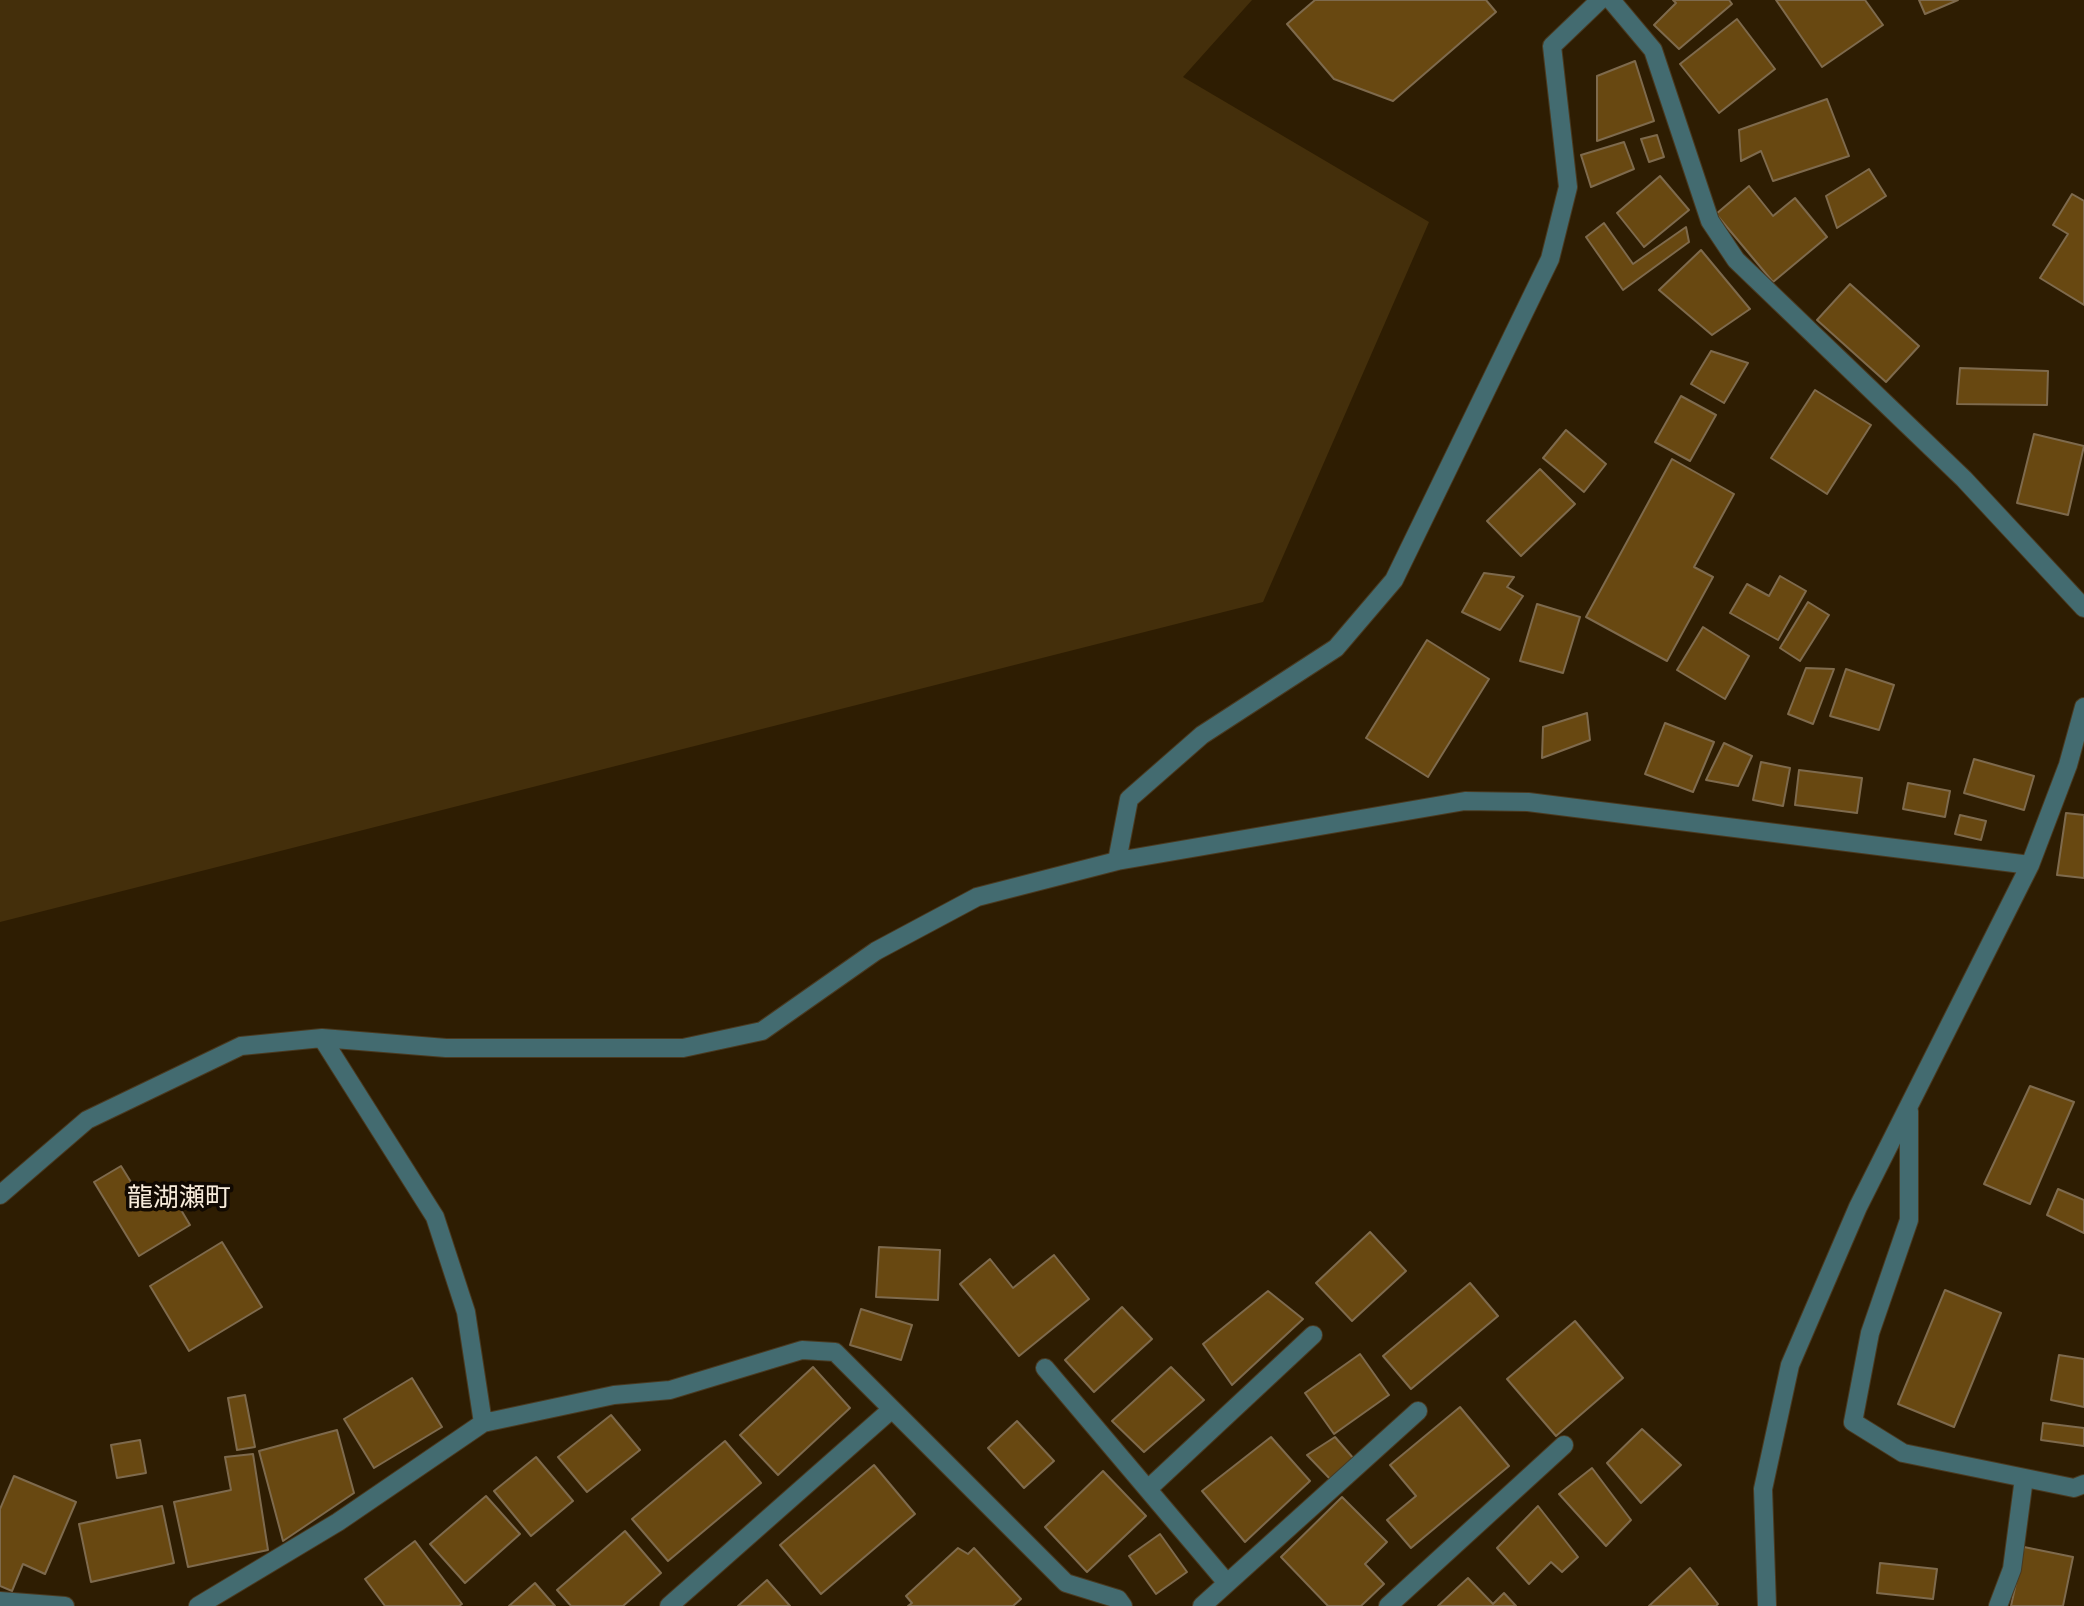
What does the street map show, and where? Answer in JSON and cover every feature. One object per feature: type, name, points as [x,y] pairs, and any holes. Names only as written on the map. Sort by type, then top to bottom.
[{"type":"street","points":[[1117,861],[1129,799],[1202,735],[1336,648],[1394,580],[1550,259],[1568,187],[1552,46],[1600,0]]},
{"type":"street","points":[[1611,0],[1653,50],[1710,221],[1736,260],[1964,478],[2084,608]]},
{"type":"street","points":[[1768,1606],[1763,1489],[1790,1365],[1858,1207],[2030,865],[2068,765],[2084,707]]},
{"type":"street","points":[[0,1195],[87,1120],[241,1046],[321,1038],[446,1048],[683,1048],[762,1031],[876,951],[977,897],[1117,861],[1465,801],[1528,802],[2030,865]]},
{"type":"street","points":[[321,1038],[435,1217],[466,1312],[483,1423]]},
{"type":"street","points":[[1909,1107],[1909,1220],[1870,1333],[1853,1422],[1903,1453],[2074,1488],[2084,1484]]},
{"type":"street","points":[[1148,1489],[1313,1335]]},
{"type":"street","points":[[198,1606],[338,1522],[483,1423],[614,1395],[670,1390],[802,1350],[835,1352],[1066,1583],[1118,1599],[1123,1606]]},
{"type":"street","points":[[1045,1368],[1227,1583]]},
{"type":"street","points":[[669,1606],[892,1409]]},
{"type":"street","points":[[1202,1606],[1418,1411]]},
{"type":"street","points":[[1388,1606],[1564,1445]]},
{"type":"street","points":[[1998,1606],[2012,1569],[2024,1478]]},
{"type":"street","points":[[0,1601],[65,1606]]},
{"type":"shaded area","points":[[0,0],[1252,0],[1183,77],[1429,222],[1263,602],[0,922]]},
{"type":"building","points":[[1315,0],[1486,0],[1496,12],[1393,101],[1334,79],[1287,24]]},
{"type":"building","points":[[1673,0],[1729,0],[1732,4],[1679,49],[1654,25],[1676,3]]},
{"type":"building","points":[[1776,0],[1865,0],[1883,25],[1822,67]]},
{"type":"building","points":[[1919,0],[1958,0],[1925,14]]},
{"type":"building","points":[[1737,19],[1775,69],[1719,113],[1680,64]]},
{"type":"building","points":[[1635,61],[1654,121],[1597,141],[1597,76]]},
{"type":"building","points":[[1827,99],[1849,156],[1773,181],[1761,151],[1741,161],[1739,130]]},
{"type":"building","points":[[1657,135],[1664,157],[1649,162],[1641,139]]},
{"type":"building","points":[[1624,142],[1634,169],[1591,187],[1581,155]]},
{"type":"building","points":[[1869,169],[1886,196],[1837,228],[1826,196]]},
{"type":"building","points":[[1660,176],[1689,210],[1644,247],[1617,213]]},
{"type":"building","points":[[1749,186],[1773,216],[1795,198],[1827,237],[1773,282],[1716,214]]},
{"type":"building","points":[[2072,194],[2084,201],[2084,305],[2040,278],[2068,234],[2053,225]]},
{"type":"building","points":[[1604,223],[1633,264],[1686,227],[1689,242],[1623,290],[1586,237]]},
{"type":"building","points":[[1701,250],[1750,309],[1712,335],[1659,290]]},
{"type":"building","points":[[1850,284],[1919,346],[1886,382],[1817,320]]},
{"type":"building","points":[[1711,351],[1748,363],[1724,403],[1691,384]]},
{"type":"building","points":[[1960,368],[2048,371],[2047,405],[1957,404]]},
{"type":"building","points":[[1815,390],[1871,425],[1827,494],[1771,458]]},
{"type":"building","points":[[1681,396],[1716,415],[1690,461],[1655,442]]},
{"type":"building","points":[[1566,430],[1606,464],[1584,492],[1543,458]]},
{"type":"building","points":[[2034,434],[2084,446],[2068,515],[2017,503]]},
{"type":"building","points":[[1672,459],[1734,494],[1694,567],[1713,577],[1667,661],[1586,617]]},
{"type":"building","points":[[1540,469],[1575,504],[1521,556],[1487,521]]},
{"type":"building","points":[[1484,573],[1514,577],[1507,587],[1523,596],[1500,630],[1462,612]]},
{"type":"building","points":[[1780,576],[1806,591],[1778,640],[1730,613],[1747,584],[1769,596]]},
{"type":"building","points":[[1808,602],[1829,615],[1800,661],[1780,648]]},
{"type":"building","points":[[1537,604],[1580,617],[1563,673],[1520,661]]},
{"type":"building","points":[[1703,627],[1749,656],[1725,699],[1677,670]]},
{"type":"building","points":[[1427,640],[1489,679],[1428,777],[1366,738]]},
{"type":"building","points":[[1806,668],[1834,669],[1813,724],[1788,714]]},
{"type":"building","points":[[1846,669],[1894,685],[1879,730],[1830,716]]},
{"type":"building","points":[[1587,713],[1590,740],[1542,758],[1543,727]]},
{"type":"building","points":[[1665,723],[1714,742],[1693,792],[1645,774]]},
{"type":"building","points":[[1724,743],[1752,756],[1738,786],[1706,780]]},
{"type":"building","points":[[1974,759],[2034,776],[2024,810],[1964,793]]},
{"type":"building","points":[[1761,762],[1790,768],[1783,806],[1753,800]]},
{"type":"building","points":[[1799,770],[1862,778],[1857,813],[1795,805]]},
{"type":"building","points":[[1908,783],[1950,791],[1945,817],[1903,809]]},
{"type":"building","points":[[2066,813],[2084,815],[2084,878],[2057,875]]},
{"type":"building","points":[[1960,815],[1986,821],[1981,840],[1955,834]]},
{"type":"building","points":[[2030,1086],[2074,1102],[2030,1204],[1984,1184]]},
{"type":"building","points":[[121,1166],[144,1203],[168,1188],[190,1225],[139,1256],[94,1182]]},
{"type":"building","points":[[2058,1189],[2084,1200],[2084,1233],[2047,1215]]},
{"type":"building","points":[[1370,1232],[1406,1271],[1352,1321],[1316,1283]]},
{"type":"building","points":[[222,1242],[262,1307],[189,1351],[150,1286]]},
{"type":"building","points":[[879,1247],[940,1250],[938,1300],[876,1297]]},
{"type":"building","points":[[1054,1255],[1089,1299],[1019,1356],[960,1284],[990,1259],[1013,1288]]},
{"type":"building","points":[[1470,1283],[1498,1316],[1411,1389],[1383,1356]]},
{"type":"building","points":[[1945,1290],[2001,1313],[1954,1427],[1898,1404]]},
{"type":"building","points":[[1268,1291],[1303,1319],[1232,1385],[1203,1344]]},
{"type":"building","points":[[1122,1307],[1152,1339],[1094,1392],[1065,1360]]},
{"type":"building","points":[[861,1309],[912,1325],[901,1360],[850,1345]]},
{"type":"building","points":[[1575,1321],[1623,1378],[1556,1436],[1507,1379]]},
{"type":"building","points":[[1360,1354],[1389,1395],[1334,1434],[1305,1393]]},
{"type":"building","points":[[2059,1355],[2084,1359],[2084,1407],[2051,1400]]},
{"type":"building","points":[[813,1367],[850,1408],[778,1475],[740,1435]]},
{"type":"building","points":[[1171,1367],[1204,1400],[1144,1452],[1112,1421]]},
{"type":"building","points":[[412,1378],[442,1427],[374,1468],[344,1419]]},
{"type":"building","points":[[245,1395],[255,1447],[237,1450],[228,1398]]},
{"type":"building","points":[[1460,1407],[1509,1466],[1411,1548],[1387,1520],[1416,1496],[1390,1465]]},
{"type":"building","points":[[611,1415],[640,1450],[587,1492],[558,1457]]},
{"type":"building","points":[[1017,1421],[1054,1461],[1024,1488],[988,1448]]},
{"type":"building","points":[[2043,1423],[2084,1428],[2084,1446],[2041,1440]]},
{"type":"building","points":[[1642,1429],[1681,1465],[1641,1503],[1607,1463]]},
{"type":"building","points":[[337,1430],[354,1493],[283,1541],[259,1451]]},
{"type":"building","points":[[1271,1437],[1310,1481],[1245,1542],[1202,1491]]},
{"type":"building","points":[[1335,1437],[1354,1459],[1332,1481],[1307,1455]]},
{"type":"building","points":[[140,1440],[146,1473],[117,1478],[111,1445]]},
{"type":"building","points":[[725,1441],[761,1483],[668,1561],[632,1519]]},
{"type":"building","points":[[253,1454],[268,1550],[188,1567],[174,1502],[231,1490],[225,1457]]},
{"type":"building","points":[[536,1457],[573,1501],[531,1536],[494,1491]]},
{"type":"building","points":[[874,1465],[915,1514],[821,1594],[780,1545]]},
{"type":"building","points":[[1592,1468],[1631,1520],[1606,1546],[1559,1494]]},
{"type":"building","points":[[1103,1471],[1146,1516],[1087,1572],[1045,1527]]},
{"type":"building","points":[[14,1476],[76,1502],[45,1574],[23,1564],[12,1591],[0,1586],[0,1509]]},
{"type":"building","points":[[486,1496],[520,1534],[465,1583],[430,1544]]},
{"type":"building","points":[[1342,1497],[1387,1542],[1365,1564],[1384,1584],[1361,1606],[1328,1606],[1281,1557]]},
{"type":"building","points":[[162,1506],[174,1563],[91,1582],[79,1524]]},
{"type":"building","points":[[1538,1506],[1578,1557],[1562,1572],[1551,1562],[1529,1584],[1497,1548]]},
{"type":"building","points":[[625,1531],[661,1573],[623,1606],[571,1606],[557,1590]]},
{"type":"building","points":[[1160,1534],[1187,1572],[1156,1594],[1129,1556]]},
{"type":"building","points":[[415,1541],[462,1604],[385,1606],[365,1579]]},
{"type":"building","points":[[2024,1547],[2073,1557],[2063,1606],[2011,1606]]},
{"type":"building","points":[[958,1548],[968,1554],[974,1548],[1021,1599],[1013,1606],[908,1606],[912,1603],[906,1596]]},
{"type":"building","points":[[1880,1563],[1937,1569],[1933,1599],[1877,1593]]},
{"type":"building","points":[[1690,1568],[1718,1604],[1716,1606],[1649,1606]]},
{"type":"building","points":[[1468,1578],[1493,1604],[1504,1593],[1516,1606],[1438,1606]]},
{"type":"building","points":[[767,1580],[790,1606],[738,1606]]},
{"type":"building","points":[[535,1583],[555,1606],[509,1606]]},
{"type":"district","name":"龍湖瀬町","points":[[179,1198]]}]
